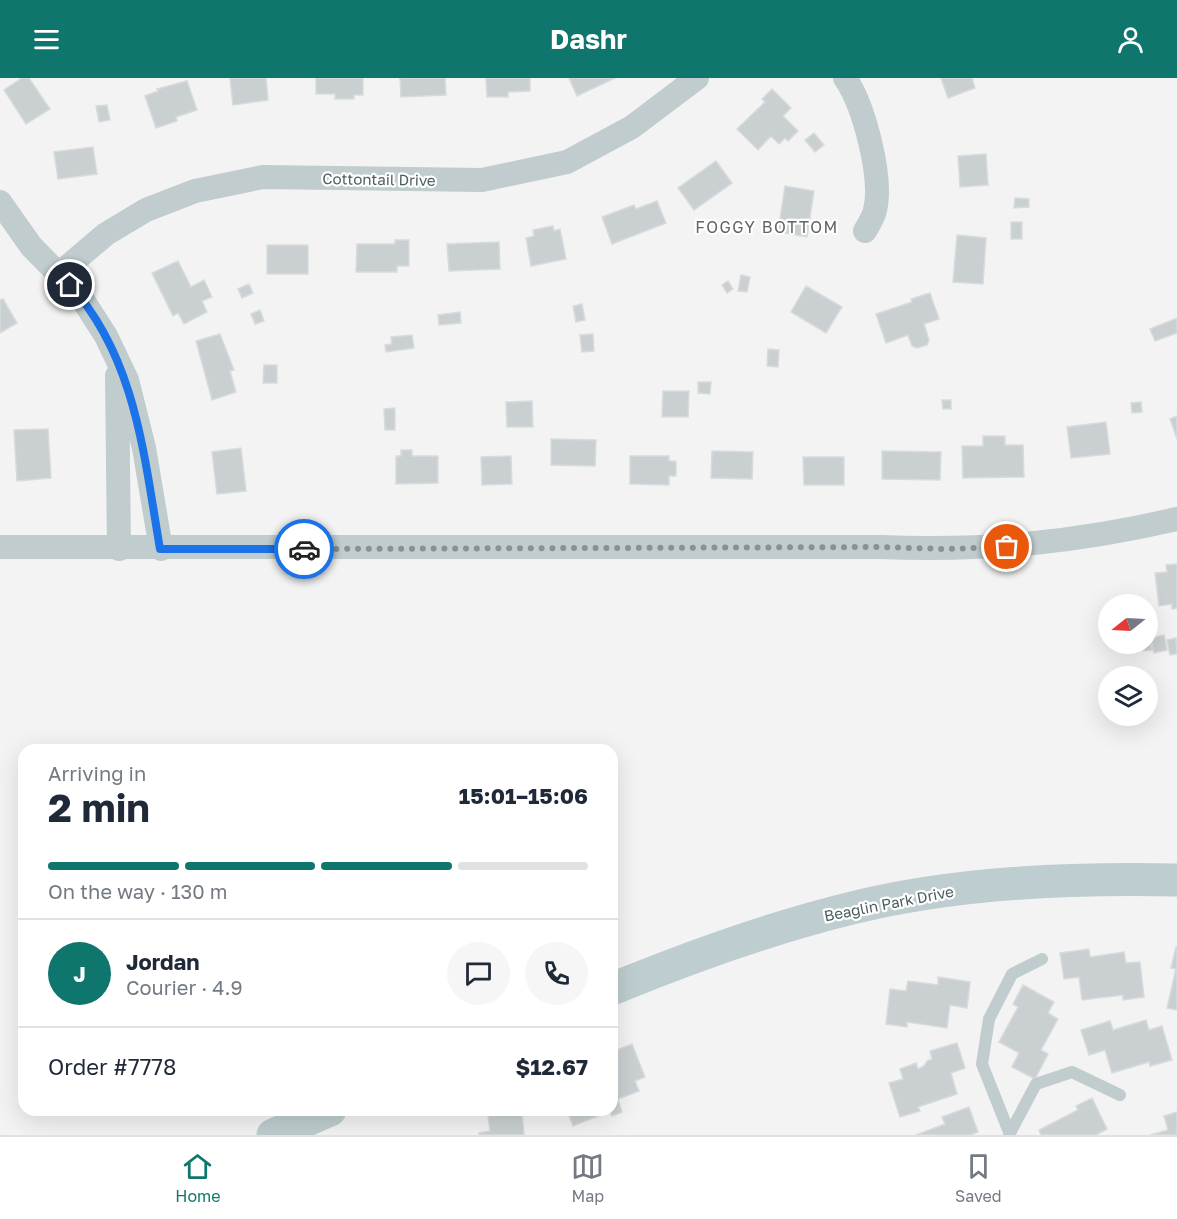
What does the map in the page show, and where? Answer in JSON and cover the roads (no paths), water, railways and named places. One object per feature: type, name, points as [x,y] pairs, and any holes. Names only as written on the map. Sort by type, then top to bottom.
[{"type":"main road","name":"Beaglin Park Drive","points":[[618,987],[772,930],[854,907],[918,895],[1065,880],[1177,880]]},
{"type":"main road","points":[[273,1135],[316,1116]]},
{"type":"street","name":"Cottontail Drive","points":[[60,273],[106,234],[146,210],[195,191],[263,177],[482,180],[567,162],[632,127],[697,78]]},
{"type":"street","points":[[845,78],[867,126],[874,164],[875,210],[864,231]]},
{"type":"street","points":[[0,202],[32,246],[81,297],[117,358],[127,380],[144,448],[160,549]]},
{"type":"street","points":[[117,358],[119,549]]},
{"type":"street","points":[[0,547],[160,549],[880,547],[945,549],[1069,541],[1177,519]]},
{"type":"lane","points":[[1009,1133],[982,1064],[989,1019],[1012,974],[1042,959]]},
{"type":"lane","points":[[1009,1133],[1036,1084],[1072,1072],[1120,1095]]},
{"type":"district","name":"FOGGY BOTTOM","points":[[767,227]]}]
